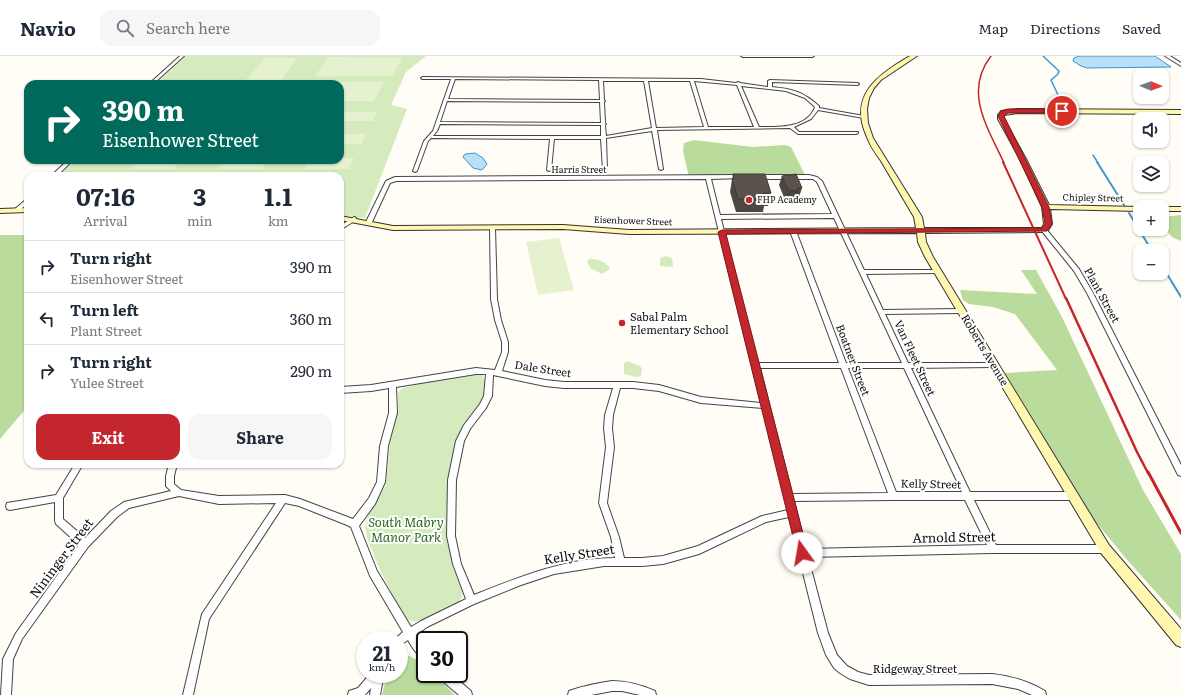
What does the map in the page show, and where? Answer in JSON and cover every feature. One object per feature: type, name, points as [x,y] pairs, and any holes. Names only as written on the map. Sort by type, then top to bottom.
[{"type":"street","points":[[155,80],[182,56]]},
{"type":"street","points":[[743,56],[812,56]]},
{"type":"street","name":"Roberts Avenue","points":[[914,56],[887,72],[874,83],[867,95],[864,104],[864,117],[870,138],[918,217],[922,242],[938,271],[1072,496],[1106,549],[1181,640]]},
{"type":"street","points":[[1167,56],[1181,65]]},
{"type":"street","points":[[423,78],[646,79],[738,83],[787,90],[801,95],[816,105],[817,109]]},
{"type":"street","points":[[416,171],[426,141],[435,131],[453,78]]},
{"type":"street","points":[[601,79],[605,170]]},
{"type":"street","points":[[646,79],[661,169]]},
{"type":"street","points":[[692,80],[706,128]]},
{"type":"street","points":[[770,87],[770,81],[857,84]]},
{"type":"street","points":[[738,83],[757,128]]},
{"type":"street","points":[[445,100],[603,101]]},
{"type":"street","points":[[817,109],[864,117]]},
{"type":"street","points":[[430,137],[604,138],[654,129],[791,127],[804,121],[817,109]]},
{"type":"street","points":[[1044,230],[1048,224],[1046,207],[1023,159],[1001,119],[1001,115],[1005,111],[1181,112]]},
{"type":"street","points":[[438,122],[604,124]]},
{"type":"street","points":[[791,127],[798,133],[856,133]]},
{"type":"street","points":[[549,170],[552,138]]},
{"type":"street","points":[[58,172],[67,164]]},
{"type":"street","name":"Ridgeway Street","points":[[708,178],[790,498],[802,553],[830,654],[840,668],[857,678],[876,680],[992,679],[1009,681],[1025,686],[1042,695]]},
{"type":"street","name":"Harris Street","points":[[369,222],[388,182],[395,179],[815,178]]},
{"type":"street","name":"Van Fleet Street","points":[[815,178],[819,181],[836,216],[993,549]]},
{"type":"street","points":[[17,210],[24,204]]},
{"type":"street","name":"Chipley Street","points":[[1046,207],[1133,208]]},
{"type":"street","points":[[1169,209],[1181,209]]},
{"type":"street","points":[[0,210],[24,210]]},
{"type":"street","points":[[718,217],[836,216]]},
{"type":"street","name":"Eisenhower Street","points":[[344,218],[369,222],[392,228],[563,227],[629,232],[1044,230]]},
{"type":"street","points":[[344,225],[354,219]]},
{"type":"street","points":[[471,601],[457,564],[451,536],[452,480],[460,441],[467,427],[483,406],[488,396],[494,372],[506,352],[505,342],[498,320],[494,299],[492,228]]},
{"type":"street","name":"Plant Street","points":[[1044,230],[1077,270],[1090,293],[1181,473]]},
{"type":"street","name":"Boatner Street","points":[[793,231],[893,496]]},
{"type":"street","name":"Eisenhower Street","points":[[903,231],[914,234],[922,242]]},
{"type":"street","points":[[862,272],[938,271]]},
{"type":"street","points":[[881,312],[961,311]]},
{"type":"street","points":[[756,366],[993,365]]},
{"type":"street","name":"Dale Street","points":[[344,390],[392,385],[476,371],[494,372],[564,386],[633,385],[659,388],[701,400],[766,406]]},
{"type":"street","points":[[392,385],[393,413],[384,446],[381,482],[372,501],[354,525],[373,573],[416,644]]},
{"type":"street","points":[[617,385],[609,415],[608,428],[610,447],[603,503],[615,537],[620,561]]},
{"type":"street","points":[[78,468],[59,498],[59,521],[85,544]]},
{"type":"street","points":[[172,468],[170,486],[179,493]]},
{"type":"street","name":"Nininger Street","points":[[6,695],[8,659],[19,636],[85,544],[114,514],[127,505],[179,493],[219,500],[282,500],[300,503],[350,522],[354,525]]},
{"type":"street","name":"Kelly Street","points":[[790,498],[893,496],[1072,496]]},
{"type":"street","points":[[10,506],[59,498]]},
{"type":"street","points":[[188,695],[205,617],[282,500]]},
{"type":"street","name":"Kelly Street","points":[[410,634],[424,624],[471,601],[520,580],[554,570],[604,562],[642,562],[663,560],[686,554],[713,544],[751,524],[793,512]]},
{"type":"street","name":"Arnold Street","points":[[802,553],[993,549],[1106,549]]},
{"type":"street","points":[[353,695],[362,692],[370,683]]},
{"type":"street","points":[[375,695],[377,683]]},
{"type":"street","points":[[453,683],[467,695]]},
{"type":"street","points":[[573,695],[596,688],[617,685],[631,687],[651,695]]},
{"type":"green space","points":[[186,56],[426,56],[406,72],[391,105],[407,109],[365,218],[344,216],[344,172],[63,172],[72,164],[344,164],[344,80],[160,80]]},
{"type":"green space","points":[[329,57],[402,58],[392,76],[315,76]]},
{"type":"green space","points":[[265,58],[298,58],[282,80],[246,80]]},
{"type":"green space","points":[[344,82],[384,82],[374,101],[344,101]]},
{"type":"green space","points":[[344,112],[377,112],[373,121],[344,121]]},
{"type":"green space","points":[[344,134],[366,134],[361,144],[344,144]]},
{"type":"green space","points":[[694,140],[753,147],[785,145],[791,147],[805,175],[689,177],[683,151],[684,143]]},
{"type":"green space","points":[[344,158],[354,158],[349,169],[305,169],[308,164],[344,164]]},
{"type":"green space","points":[[134,164],[178,164],[174,169],[130,169]]},
{"type":"green space","points":[[222,164],[265,164],[262,169],[218,169]]},
{"type":"green space","points":[[1181,215],[1181,241],[1172,237],[1169,233],[1169,216]]},
{"type":"green space","points":[[0,235],[24,235],[24,411],[0,439]]},
{"type":"green space","points":[[559,238],[574,290],[538,295],[526,242]]},
{"type":"green space","points":[[666,256],[672,258],[673,267],[660,266],[660,258]]},
{"type":"green space","points":[[589,259],[601,261],[610,269],[602,274],[590,268],[587,262]]},
{"type":"green space","points":[[1021,270],[1036,270],[1062,317],[1143,490],[1181,554],[1181,620],[1129,562],[1079,502],[1005,373],[1057,370],[1015,314],[993,307],[969,304],[963,300],[960,290],[1037,294]]},
{"type":"green space","points":[[627,361],[640,366],[642,369],[641,376],[637,377],[624,374],[624,363]]},
{"type":"green space","name":"South Mabry Manor Park","points":[[478,373],[482,374],[486,384],[483,400],[455,446],[448,486],[446,533],[463,591],[462,595],[458,602],[439,613],[422,620],[410,621],[405,619],[381,572],[368,541],[365,527],[368,515],[386,485],[390,442],[398,410],[398,394],[403,388],[430,381]]},
{"type":"green space","points":[[408,656],[410,656],[416,660],[416,683],[443,683],[455,695],[382,695],[385,683],[408,683]]},
{"type":"water","points":[[1079,56],[1155,56],[1171,67],[1087,68],[1073,61],[1074,58]]},
{"type":"water","points":[[475,153],[483,158],[487,164],[482,170],[473,168],[463,157],[465,154]]},
{"type":"building","points":[[733,174],[765,174],[771,193],[763,193],[766,199],[738,199],[732,179],[734,179]]},
{"type":"building","points":[[796,174],[802,188],[797,188],[797,191],[788,190],[782,176]]},
{"type":"waterway","points":[[1043,56],[1059,71],[1058,74],[1051,80],[1059,97]]},
{"type":"waterway","points":[[1093,155],[1098,163]]},
{"type":"waterway","points":[[1097,162],[1124,205]]},
{"type":"waterway","points":[[1129,213],[1148,244]]},
{"type":"waterway","points":[[1169,277],[1181,297]]},
{"type":"railway","points":[[991,56],[983,69],[979,83],[979,96],[985,123],[1004,163]]},
{"type":"railway","points":[[1003,162],[1066,299]]},
{"type":"railway","points":[[1066,298],[1148,473]]},
{"type":"railway","points":[[1148,472],[1181,533]]},
{"type":"place","name":"FHP Academy","points":[[749,200]]},
{"type":"place","name":"Sabal Palm Elementary School","points":[[622,323]]},
{"type":"route","points":[[802,553],[790,498],[722,232],[1044,230],[1048,224],[1046,207],[1023,159],[1001,119],[1001,115],[1003,112],[1018,110],[1062,111]]}]
